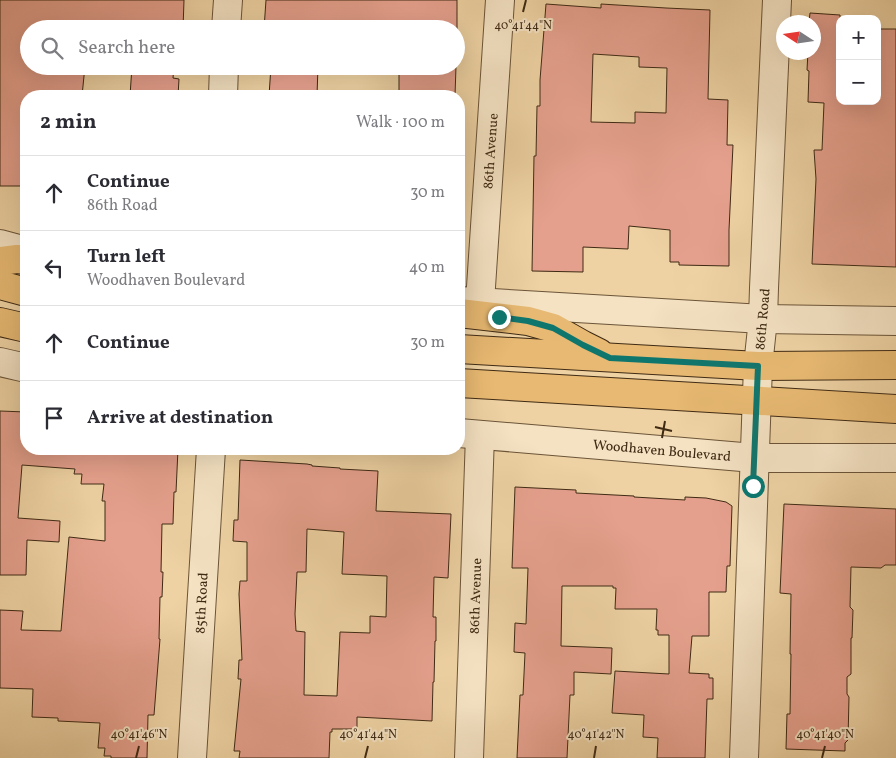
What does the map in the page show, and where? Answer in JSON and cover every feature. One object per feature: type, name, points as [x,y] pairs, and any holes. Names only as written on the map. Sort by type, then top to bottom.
[{"type":"main road","points":[[0,262],[20,259]]},
{"type":"main road","points":[[0,285],[20,290]]},
{"type":"main road","points":[[466,305],[553,328],[610,358]]},
{"type":"main road","points":[[0,322],[20,327]]},
{"type":"main road","points":[[465,349],[758,366],[896,365]]},
{"type":"main road","points":[[465,383],[896,409]]},
{"type":"street","points":[[227,20],[228,0]]},
{"type":"street","name":"86th Avenue","points":[[466,305],[500,0]]},
{"type":"street","name":"86th Road","points":[[744,758],[758,366],[763,319],[777,0]]},
{"type":"street","points":[[223,90],[224,75]]},
{"type":"street","points":[[0,244],[20,249]]},
{"type":"street","points":[[466,305],[763,319],[896,321]]},
{"type":"street","points":[[0,362],[20,367]]},
{"type":"street","name":"86th Avenue","points":[[469,758],[470,434]]},
{"type":"street","name":"Woodhaven Boulevard","points":[[470,434],[754,458],[896,458]]},
{"type":"street","name":"85th Road","points":[[192,758],[210,455]]},
{"type":"building","points":[[0,0],[184,0],[183,20],[20,20],[20,75],[84,75],[83,90],[20,90],[20,186],[0,186]]},
{"type":"building","points":[[266,0],[457,0],[457,20],[265,20]]},
{"type":"building","points":[[546,4],[601,8],[601,4],[710,10],[708,99],[728,100],[727,145],[733,145],[729,266],[679,265],[679,262],[670,262],[670,230],[629,226],[628,249],[583,247],[583,272],[532,271],[534,156],[536,156],[537,106],[540,106],[540,80]],"holes":[[[593,54],[639,57],[639,67],[667,68],[666,113],[635,112],[635,123],[591,122]]]},
{"type":"building","points":[[810,13],[840,15],[836,15],[836,105],[881,105],[881,29],[896,29],[896,267],[812,264],[816,179],[814,150],[822,150],[824,103],[808,102],[808,60],[821,60],[821,15],[810,15]]},
{"type":"building","points":[[131,75],[173,75],[173,78],[179,79],[178,90],[130,90]]},
{"type":"building","points":[[270,75],[318,75],[317,90],[269,90]]},
{"type":"building","points":[[399,75],[456,75],[455,90],[399,90]]},
{"type":"building","points":[[0,411],[20,412],[20,455],[178,455],[173,524],[162,524],[161,572],[163,572],[162,597],[160,597],[160,639],[154,715],[148,715],[147,758],[111,758],[111,756],[104,756],[105,748],[98,748],[100,723],[58,721],[58,718],[32,717],[33,689],[0,688],[0,610],[23,611],[21,630],[61,631],[69,537],[105,541],[105,501],[102,501],[104,484],[81,484],[82,474],[74,474],[75,469],[22,465],[18,518],[60,521],[59,542],[27,540],[26,575],[0,575]]},
{"type":"building","points":[[240,460],[378,471],[376,511],[451,514],[448,578],[434,577],[433,617],[436,617],[436,641],[432,721],[357,717],[357,729],[332,729],[332,732],[330,732],[329,758],[239,758],[240,751],[234,751],[241,679],[238,679],[239,660],[242,660],[239,594],[240,581],[247,581],[247,542],[233,541],[234,520],[238,520]],"holes":[[[307,529],[344,532],[342,574],[387,576],[386,617],[370,616],[370,633],[340,632],[337,696],[304,695],[305,632],[296,631],[295,614],[297,572],[306,572]]]},
{"type":"building","points":[[515,487],[576,490],[576,493],[685,500],[685,497],[706,498],[726,502],[732,506],[730,566],[727,566],[726,592],[709,592],[709,636],[692,636],[689,673],[709,674],[709,678],[713,678],[713,699],[707,699],[705,758],[657,758],[658,738],[643,737],[644,715],[612,713],[615,671],[669,674],[669,635],[658,635],[658,630],[656,630],[657,609],[615,609],[616,588],[613,588],[613,586],[562,586],[561,646],[612,648],[611,674],[574,672],[574,695],[570,695],[567,758],[517,758],[520,695],[523,695],[525,653],[514,652],[515,623],[526,624],[528,568],[512,568]]},
{"type":"building","points":[[784,504],[896,509],[896,565],[885,565],[881,568],[851,567],[850,607],[853,610],[851,674],[847,677],[847,694],[849,697],[848,740],[845,743],[845,751],[786,749],[787,714],[790,714],[791,594],[780,593]]},
{"type":"route","points":[[499,317],[528,321],[553,328],[610,358],[758,366],[753,486]]}]
